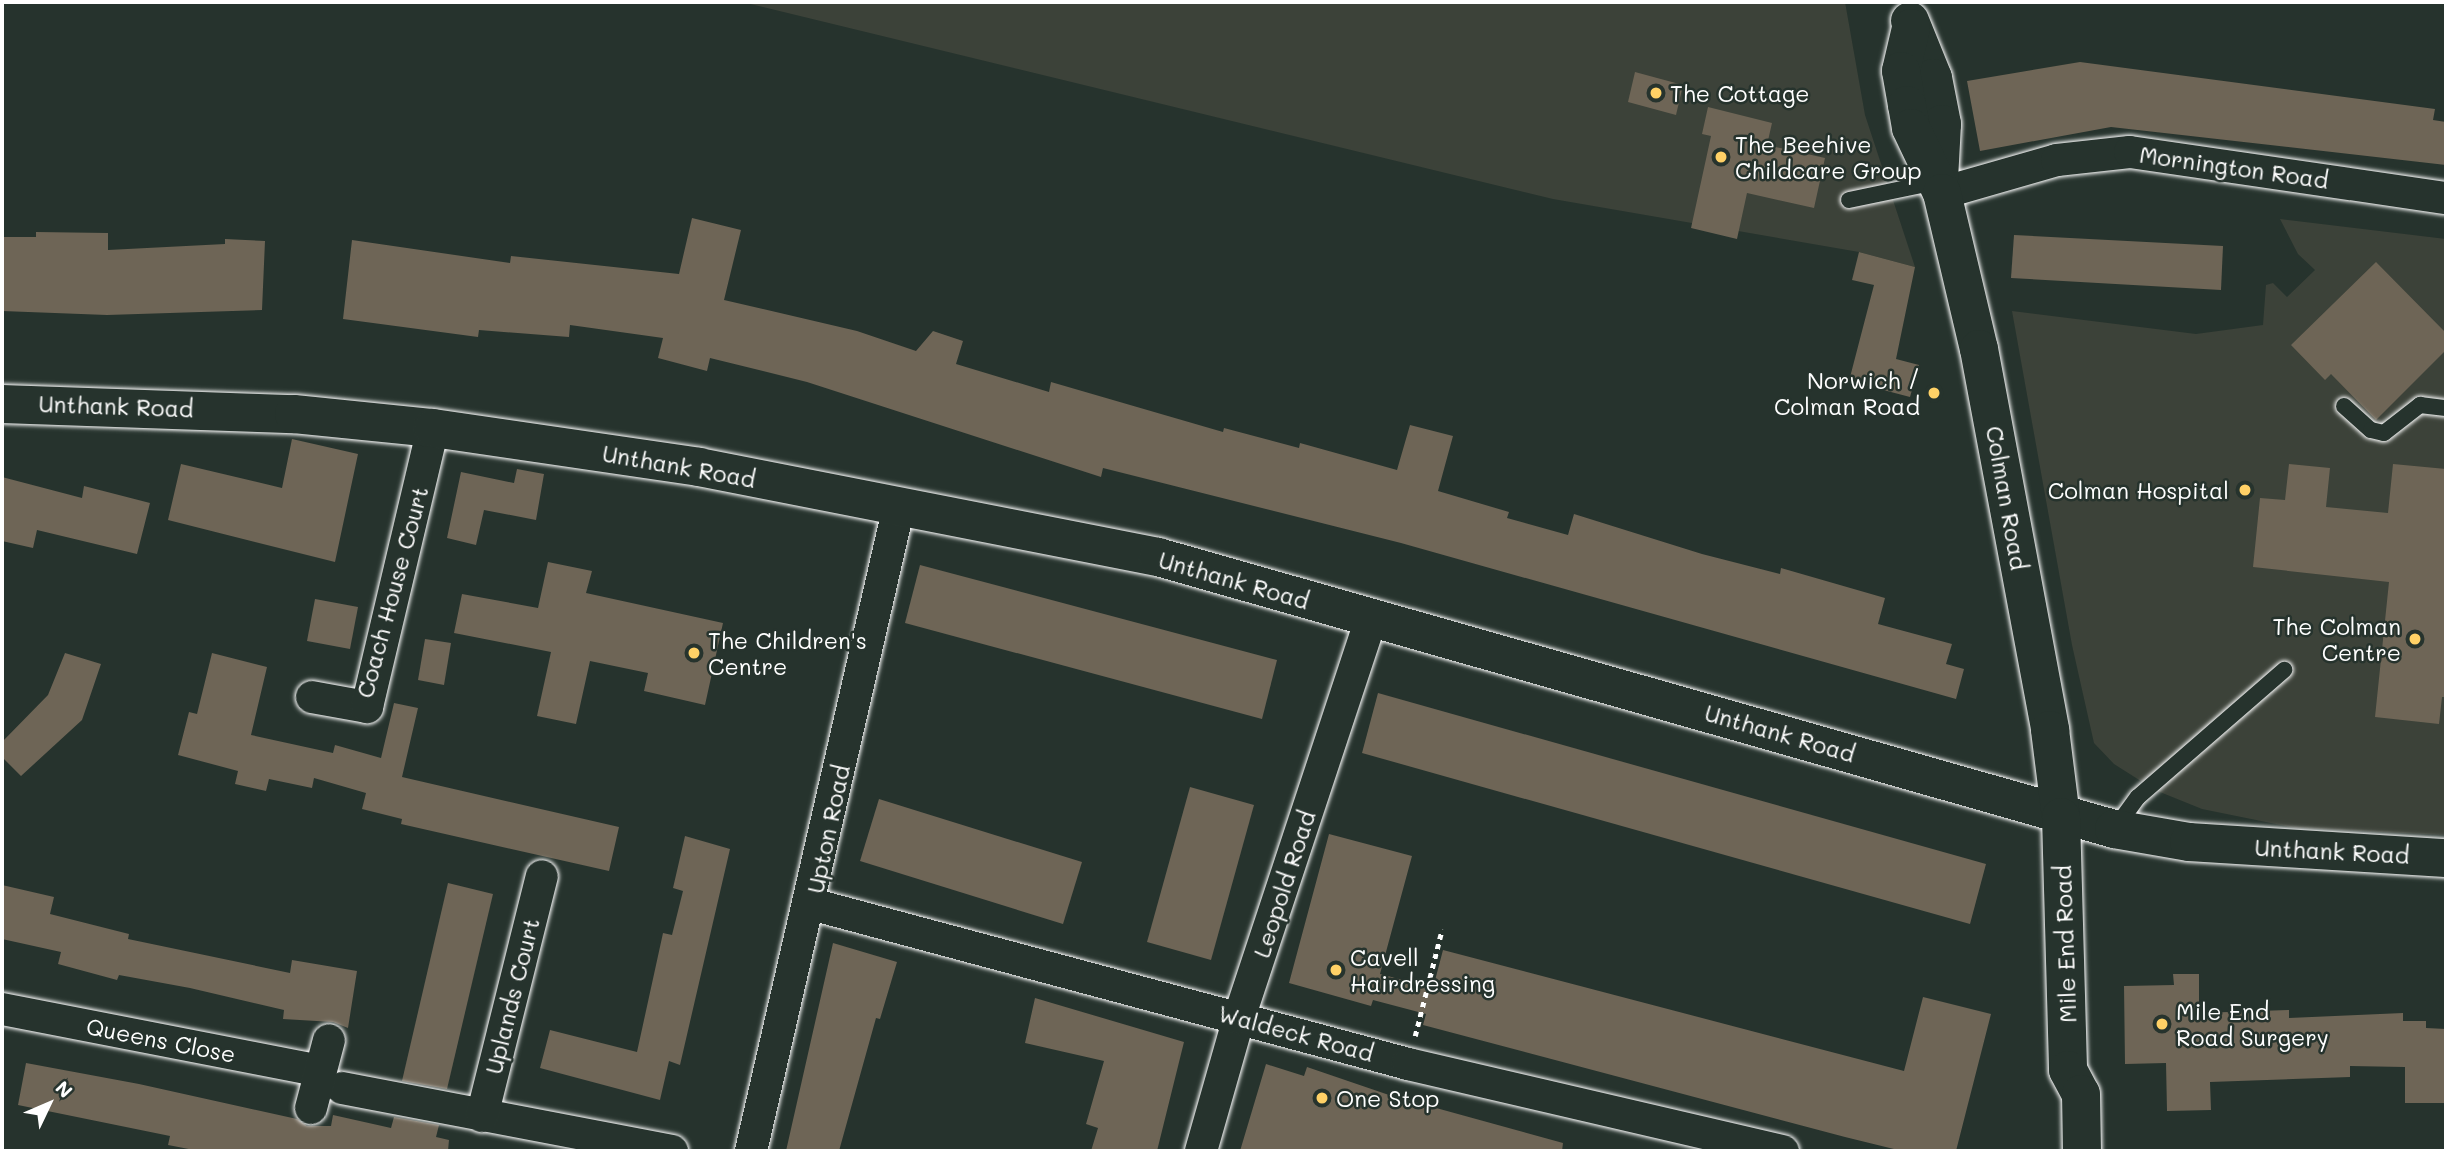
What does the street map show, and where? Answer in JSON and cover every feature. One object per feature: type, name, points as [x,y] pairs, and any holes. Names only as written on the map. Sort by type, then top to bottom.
[{"type":"main road","name":"Colman Road","points":[[1909,15],[1933,78],[1942,124],[1940,187],[2004,477],[2050,730],[2061,817]]},
{"type":"main road","name":"Unthank Road","points":[[2,404],[259,412],[433,428],[699,467],[1158,557],[1790,736],[2061,817],[2114,829],[2189,842],[2446,858]]},
{"type":"main road","name":"Mile End Road","points":[[2055,1151],[2057,1097],[2068,1070],[2061,817]]},
{"type":"main road","name":"Mile End Road","points":[[2068,1070],[2081,1094],[2082,1151]]},
{"type":"street","name":"Mornington Road","points":[[1940,187],[2057,160],[2130,152],[2446,198]]},
{"type":"street","name":"Coach House Court","points":[[312,697],[367,707],[433,428]]},
{"type":"street","name":"Upton Road","points":[[751,1151],[811,904],[899,506]]},
{"type":"street","name":"Leopold Road","points":[[1201,1151],[1239,1018],[1371,619]]},
{"type":"street","name":"Uplands Court","points":[[482,1116],[542,876]]},
{"type":"street","name":"Waldeck Road","points":[[811,904],[1408,1064],[1783,1151]]},
{"type":"street","name":"Queens Close","points":[[2,1009],[331,1079]]},
{"type":"street","points":[[311,1108],[331,1079],[328,1040]]},
{"type":"street","points":[[331,1079],[482,1116],[672,1151]]},
{"type":"lane","points":[[1849,200],[1940,187]]},
{"type":"lane","points":[[2344,406],[2371,430],[2384,433],[2420,405],[2446,408]]},
{"type":"lane","points":[[2114,829],[2138,797],[2284,670]]},
{"type":"path","points":[[1408,1064],[1442,929]]},
{"type":"shaded area","points":[[742,2],[1845,2],[1865,115],[1915,267],[1859,252],[1553,199]]},
{"type":"shaded area","name":"Colman Hospital","points":[[2280,219],[2446,239],[2446,835],[2295,828],[2202,809],[2155,790],[2114,764],[2094,743],[2072,645],[2012,311],[2196,334],[2263,325],[2266,285],[2273,283],[2287,297],[2315,270],[2298,254]]},
{"type":"building","points":[[2080,62],[2435,109],[2433,120],[2446,122],[2446,165],[2111,127],[1980,151],[1967,81]]},
{"type":"building","name":"The Cottage","points":[[1635,72],[1683,85],[1676,115],[1628,102]]},
{"type":"building","points":[[1708,107],[1772,123],[1767,145],[1825,158],[1814,208],[1747,193],[1737,239],[1691,228],[1711,136],[1702,134]]},
{"type":"building","points":[[692,218],[741,230],[724,300],[857,331],[916,351],[933,331],[963,341],[956,364],[1049,392],[1051,382],[1223,432],[1224,428],[1299,448],[1300,443],[1397,470],[1410,425],[1453,436],[1438,491],[1509,512],[1507,518],[1568,535],[1574,514],[1702,554],[1780,574],[1781,568],[1885,598],[1878,624],[1952,644],[1946,664],[1964,669],[1956,699],[1401,543],[1103,468],[1101,477],[807,382],[710,358],[707,371],[658,358],[663,338],[570,325],[569,337],[479,330],[478,337],[343,319],[352,240],[510,263],[511,256],[679,274]]},
{"type":"building","points":[[36,232],[108,233],[108,250],[225,244],[225,239],[265,241],[262,310],[107,315],[2,311],[2,237],[36,237]]},
{"type":"building","points":[[2014,235],[2223,246],[2221,290],[2011,278]]},
{"type":"building","points":[[1859,252],[1915,267],[1896,359],[1919,365],[1910,397],[1849,381],[1874,285],[1852,280]]},
{"type":"building","points":[[2376,262],[2446,333],[2446,350],[2376,420],[2331,374],[2325,380],[2291,345]]},
{"type":"building","points":[[292,439],[358,454],[335,562],[168,520],[181,464],[282,488]]},
{"type":"building","name":"The Colman Centre","points":[[2289,464],[2330,468],[2326,507],[2388,513],[2393,464],[2446,469],[2446,697],[2442,697],[2439,724],[2375,717],[2389,582],[2253,567],[2260,498],[2285,500]]},
{"type":"building","points":[[517,469],[544,474],[536,520],[484,510],[476,545],[447,538],[461,472],[514,483]]},
{"type":"building","points":[[2,477],[82,498],[84,486],[150,503],[137,554],[37,530],[33,548],[2,541]]},
{"type":"building","points":[[548,562],[592,571],[586,593],[723,623],[705,705],[644,691],[648,673],[590,661],[576,724],[537,716],[551,652],[454,633],[462,594],[538,608]]},
{"type":"building","points":[[920,565],[1277,660],[1262,719],[905,623]]},
{"type":"building","points":[[315,599],[358,607],[350,649],[307,641]]},
{"type":"building","points":[[425,639],[451,643],[444,685],[418,680]]},
{"type":"building","points":[[65,653],[101,664],[82,720],[21,776],[2,757],[2,742],[48,695]]},
{"type":"building","points":[[212,653],[267,667],[251,735],[333,753],[335,745],[381,758],[394,703],[418,708],[402,777],[619,827],[609,871],[401,824],[402,819],[362,809],[366,793],[314,778],[312,788],[269,779],[266,791],[235,784],[238,771],[178,755],[189,712],[197,714]]},
{"type":"building","points":[[1378,693],[1986,864],[1970,924],[1362,753]]},
{"type":"building","points":[[1190,787],[1254,805],[1211,960],[1147,942]]},
{"type":"building","points":[[879,799],[1082,862],[1063,924],[860,861]]},
{"type":"building","points":[[1329,834],[1412,856],[1380,974],[1433,988],[1443,950],[1904,1071],[1923,997],[1991,1014],[1956,1151],[1902,1151],[1845,1137],[1423,1025],[1426,1014],[1373,1000],[1371,1006],[1289,983]]},
{"type":"building","points":[[685,836],[730,849],[680,1065],[669,1061],[660,1100],[540,1068],[550,1030],[637,1052],[663,933],[672,935],[683,891],[673,888]]},
{"type":"building","points":[[448,883],[493,894],[447,1089],[402,1081]]},
{"type":"building","points":[[2,885],[54,897],[50,914],[129,934],[128,939],[290,973],[292,960],[357,971],[348,1028],[333,1022],[283,1019],[284,1010],[119,975],[117,980],[58,964],[61,952],[2,939]]},
{"type":"building","points":[[833,943],[897,962],[880,1019],[876,1018],[839,1151],[786,1151]]},
{"type":"building","points":[[2173,974],[2199,974],[2199,1013],[2289,1010],[2289,1018],[2403,1013],[2403,1021],[2426,1021],[2426,1028],[2446,1029],[2446,1103],[2405,1103],[2405,1067],[2350,1066],[2350,1077],[2210,1082],[2211,1110],[2167,1111],[2166,1063],[2125,1064],[2124,986],[2174,985]]},
{"type":"building","points":[[1035,998],[1184,1042],[1157,1151],[1091,1151],[1098,1128],[1086,1124],[1104,1061],[1025,1043]]},
{"type":"building","points":[[26,1063],[139,1084],[297,1119],[307,1126],[331,1126],[333,1115],[391,1128],[394,1117],[439,1125],[436,1137],[449,1140],[448,1151],[199,1151],[168,1145],[170,1136],[18,1105]]},
{"type":"building","points":[[1266,1064],[1304,1076],[1307,1067],[1389,1095],[1563,1143],[1562,1151],[1240,1151]]},
{"type":"place","name":"The Cottage","points":[[1656,93]]},
{"type":"place","name":"The Beehive Childcare Group","points":[[1721,157]]},
{"type":"place","name":"Norwich / Colman Road","points":[[1934,393]]},
{"type":"place","name":"Colman Hospital","points":[[2245,490]]},
{"type":"place","name":"The Colman Centre","points":[[2415,639]]},
{"type":"place","name":"The Children's Centre","points":[[694,653]]},
{"type":"place","name":"Cavell Hairdressing","points":[[1336,970]]},
{"type":"place","name":"Mile End Road Surgery","points":[[2162,1024]]},
{"type":"place","name":"One Stop","points":[[1322,1098]]}]
